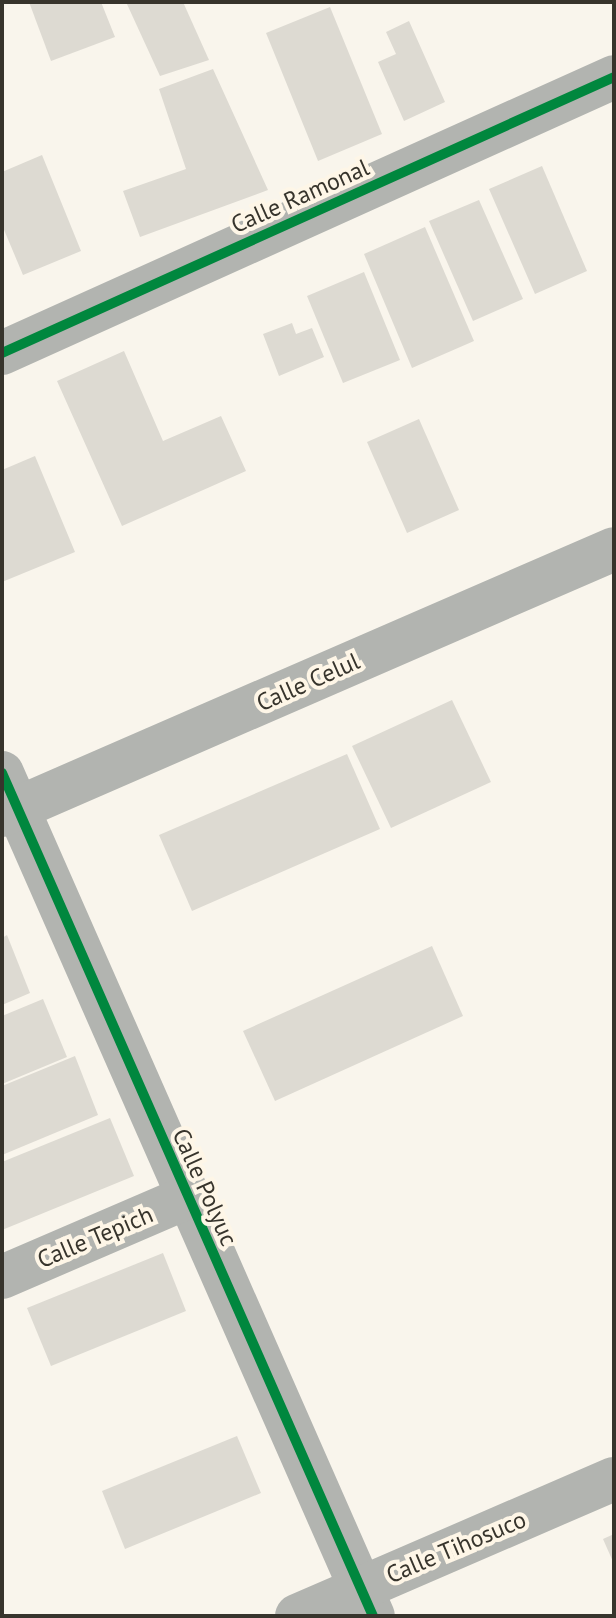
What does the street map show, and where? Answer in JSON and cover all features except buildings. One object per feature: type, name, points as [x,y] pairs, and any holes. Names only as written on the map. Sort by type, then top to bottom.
[{"type":"street","name":"Calle Ramonal","points":[[2,353],[614,77]]},
{"type":"street","name":"Calle Celul","points":[[7,799],[614,549]]},
{"type":"street","name":"Calle Polyuc","points":[[7,799],[367,1602]]},
{"type":"street","name":"Calle Tepich","points":[[2,1277],[188,1197]]},
{"type":"street","name":"Calle Tihosuco","points":[[297,1616],[367,1602],[614,1479]]},
{"type":"cycle path","points":[[2,353],[614,77]]},
{"type":"cycle path","points":[[2,773],[373,1616]]}]
